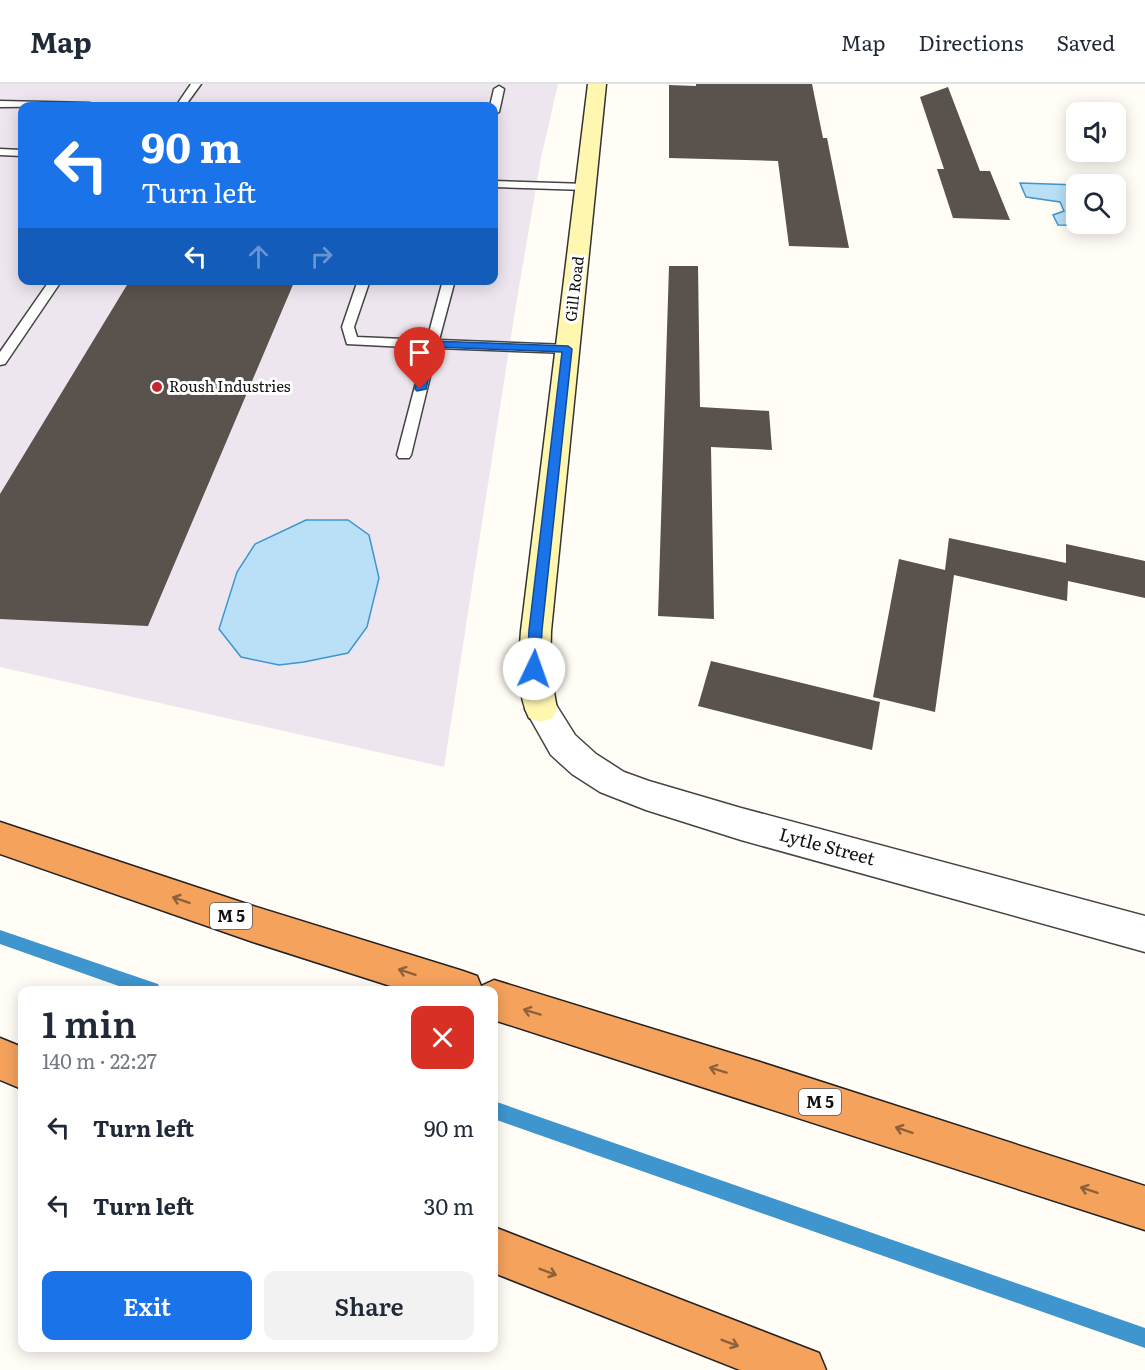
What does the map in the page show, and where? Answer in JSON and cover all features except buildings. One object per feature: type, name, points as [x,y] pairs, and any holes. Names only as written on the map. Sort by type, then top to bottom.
[{"type":"highway","name":"M 5","points":[[0,838],[253,924],[450,986]]},
{"type":"highway","name":"M 5","points":[[498,1001],[760,1083],[1145,1208]]},
{"type":"highway","points":[[0,1059],[18,1066]]},
{"type":"highway","points":[[498,1252],[802,1370]]},
{"type":"street","name":"Gill Road","points":[[540,709],[534,669],[536,630],[597,84]]},
{"type":"street","name":"Lytle Street","points":[[540,709],[563,745],[584,764],[612,782],[638,792],[741,824],[1145,934]]},
{"type":"lane","points":[[183,102],[196,84]]},
{"type":"lane","points":[[496,102],[499,89]]},
{"type":"lane","points":[[0,104],[18,104]]},
{"type":"lane","points":[[0,152],[18,153]]},
{"type":"lane","points":[[498,184],[586,187]]},
{"type":"lane","points":[[0,361],[53,285]]},
{"type":"lane","points":[[362,285],[348,327],[352,341],[568,349]]},
{"type":"lane","points":[[404,455],[448,285]]},
{"type":"shaded area","points":[[0,84],[558,84],[541,158],[515,311],[444,767],[0,667]]},
{"type":"water","points":[[1020,183],[1066,185],[1066,225],[1058,225],[1053,215],[1064,211],[1060,202],[1026,197]]},
{"type":"water","points":[[306,520],[348,520],[369,535],[379,578],[367,627],[348,653],[279,665],[241,657],[219,629],[237,572],[255,544]]},
{"type":"waterway","points":[[0,937],[141,986]]},
{"type":"waterway","points":[[498,1111],[1145,1338]]},
{"type":"place","name":"Roush Industries","points":[[157,387]]},
{"type":"route","points":[[420,389],[432,344],[568,349],[536,630],[534,669]]}]
